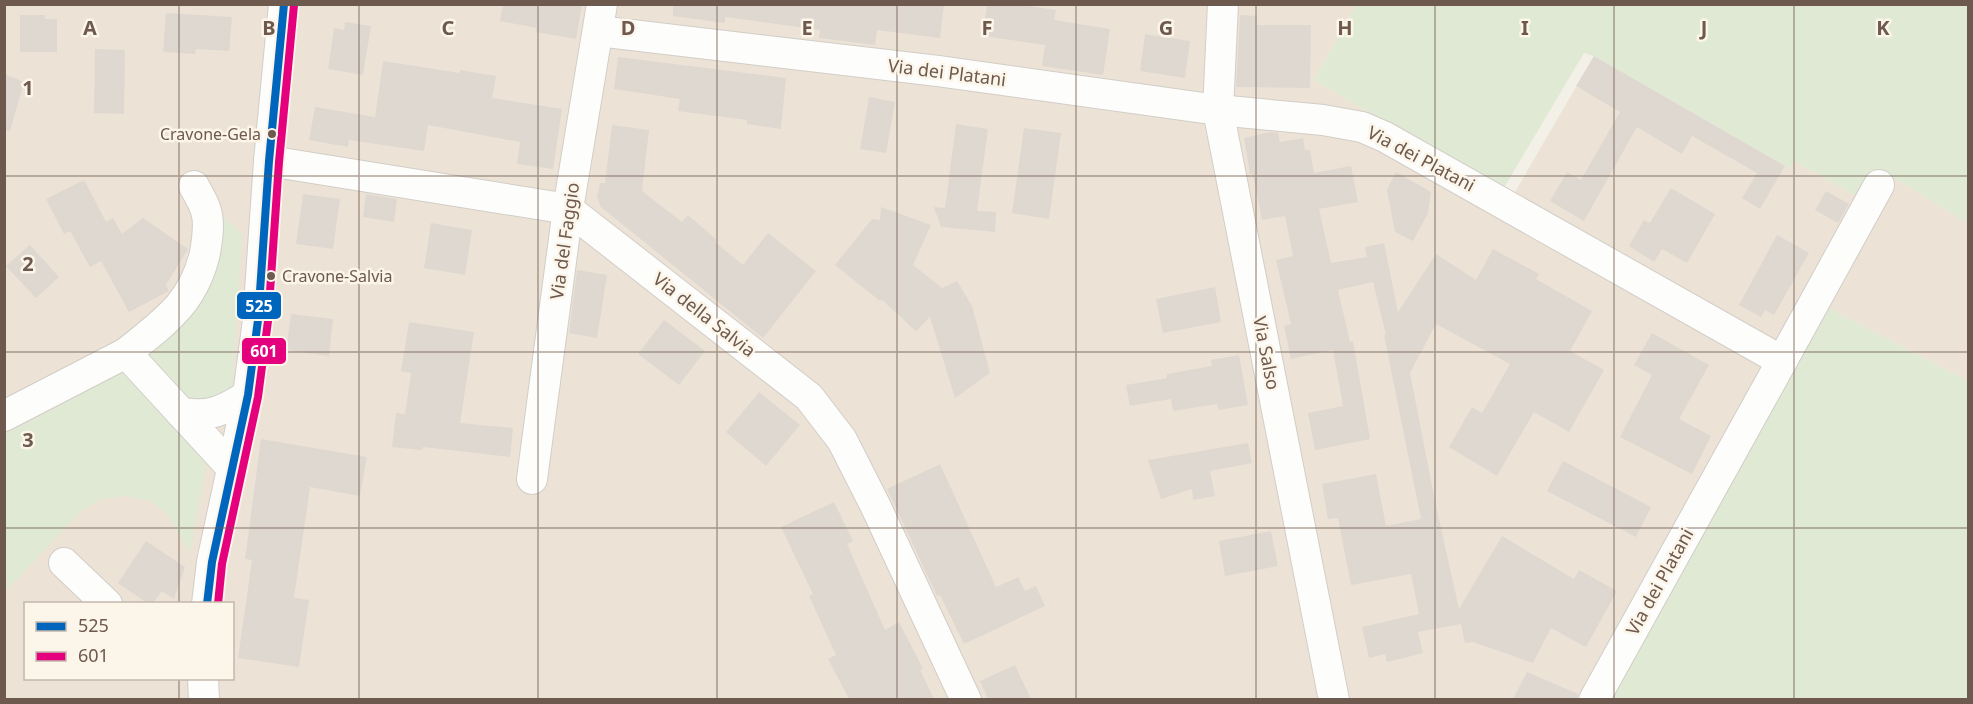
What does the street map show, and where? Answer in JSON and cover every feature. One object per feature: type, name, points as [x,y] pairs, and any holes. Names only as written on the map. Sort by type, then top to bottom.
[{"type":"street","points":[[207,602],[212,562],[248,394],[258,320],[269,161],[284,4]]},
{"type":"street","name":"Via Salso","points":[[1223,4],[1218,110],[1334,699]]},
{"type":"street","name":"Via dei Platani","points":[[600,18],[938,71],[1218,110],[1323,120],[1362,127],[1385,137],[1782,361],[1594,699]]},
{"type":"street","name":"Via del Faggio","points":[[532,479],[568,208],[600,18]]},
{"type":"street","name":"Via della Salvia","points":[[269,161],[568,208],[809,397],[847,449],[966,699]]},
{"type":"street","points":[[1782,361],[1879,184]]},
{"type":"street","points":[[4,416],[126,353],[171,316],[187,298],[200,273],[207,242],[207,212],[194,186]]},
{"type":"street","points":[[126,353],[232,468]]},
{"type":"street","points":[[180,412],[217,413],[231,407],[248,394]]},
{"type":"street","points":[[64,563],[106,602]]},
{"type":"street","points":[[202,680],[204,699]]},
{"type":"shaded area","points":[[4,5],[1357,5],[1314,80],[1512,197],[1594,56],[1767,156],[1794,161],[1860,198],[1878,168],[1968,223],[1968,381],[1823,305],[1607,699],[5,699]]},
{"type":"green space","points":[[1357,5],[1968,5],[1968,223],[1878,168],[1860,198],[1794,161],[1791,168],[1785,166],[1594,56],[1584,53],[1502,191],[1314,80]]},
{"type":"green space","points":[[217,211],[242,234],[232,391],[195,407],[139,356]]},
{"type":"green space","points":[[1823,305],[1968,381],[1968,699],[1607,700]]},
{"type":"green space","points":[[123,368],[206,464],[190,553],[167,514],[151,501],[126,496],[102,499],[81,511],[5,592],[5,429]]},
{"type":"building","points":[[503,4],[582,4],[576,39],[536,32],[537,28],[500,21]]},
{"type":"building","points":[[673,4],[944,4],[940,38],[877,30],[875,45],[819,38],[820,30],[725,17],[725,23],[673,16]]},
{"type":"building","points":[[987,4],[1030,4],[1029,6],[1056,10],[1054,20],[1110,29],[1103,75],[1042,66],[1045,45],[983,36]]},
{"type":"building","points":[[166,13],[232,17],[229,51],[196,49],[195,54],[163,52]]},
{"type":"building","points":[[20,15],[45,15],[45,19],[57,19],[57,52],[20,52]]},
{"type":"building","points":[[1240,15],[1257,16],[1257,25],[1311,25],[1310,88],[1236,87]]},
{"type":"building","points":[[345,22],[371,26],[363,75],[328,69],[334,28],[344,30]]},
{"type":"building","points":[[1145,34],[1190,41],[1185,78],[1140,71]]},
{"type":"building","points":[[95,49],[125,50],[124,114],[94,113]]},
{"type":"building","points":[[1594,56],[1785,166],[1760,209],[1742,198],[1757,173],[1692,136],[1682,154],[1637,127],[1584,221],[1550,201],[1567,172],[1581,180],[1620,112],[1576,86]]},
{"type":"building","points":[[618,57],[786,78],[781,129],[747,124],[747,120],[678,111],[680,99],[614,89]]},
{"type":"building","points":[[383,61],[496,76],[492,98],[562,109],[553,169],[517,164],[520,142],[428,125],[424,151],[349,140],[348,147],[309,140],[315,107],[375,117]]},
{"type":"building","points":[[4,74],[24,82],[10,131],[4,130]]},
{"type":"building","points":[[869,97],[895,102],[886,153],[860,149]]},
{"type":"building","points":[[956,124],[988,129],[977,211],[996,212],[995,232],[941,227],[934,207],[945,208]]},
{"type":"building","points":[[612,125],[649,130],[642,191],[682,222],[688,215],[717,240],[715,242],[743,265],[768,233],[816,271],[763,338],[601,207],[597,197],[600,183],[605,183]]},
{"type":"building","points":[[1024,128],[1061,133],[1049,219],[1012,213]]},
{"type":"building","points":[[1270,132],[1278,133],[1280,142],[1303,138],[1305,150],[1310,150],[1314,173],[1351,166],[1358,202],[1319,209],[1331,263],[1367,257],[1365,247],[1384,243],[1398,312],[1436,254],[1476,280],[1493,249],[1539,274],[1536,279],[1592,311],[1570,351],[1604,370],[1569,432],[1534,412],[1497,476],[1449,447],[1472,407],[1482,413],[1510,364],[1436,324],[1410,373],[1459,609],[1502,536],[1574,579],[1579,570],[1617,591],[1586,647],[1551,628],[1533,663],[1473,642],[1465,643],[1461,624],[1418,632],[1423,653],[1387,662],[1385,654],[1369,658],[1362,627],[1419,614],[1411,574],[1351,585],[1338,518],[1328,519],[1322,484],[1376,474],[1386,526],[1421,519],[1384,335],[1386,335],[1373,282],[1338,290],[1350,342],[1353,341],[1370,439],[1315,450],[1308,413],[1343,406],[1333,350],[1291,359],[1284,326],[1291,324],[1276,260],[1293,256],[1285,216],[1262,220],[1253,174],[1250,174],[1244,138]]},
{"type":"building","points":[[1396,172],[1431,192],[1428,213],[1413,241],[1395,232],[1387,190]]},
{"type":"building","points":[[84,180],[106,222],[113,218],[122,234],[143,218],[188,249],[166,285],[169,291],[129,312],[101,261],[90,267],[70,231],[64,234],[46,199]]},
{"type":"building","points":[[1671,188],[1715,214],[1687,263],[1662,249],[1654,262],[1629,246],[1644,220],[1650,223]]},
{"type":"building","points":[[1826,191],[1849,204],[1838,223],[1815,210]]},
{"type":"building","points":[[303,194],[340,199],[333,249],[296,244]]},
{"type":"building","points":[[366,194],[397,199],[394,222],[363,217]]},
{"type":"building","points":[[881,207],[931,225],[913,265],[942,288],[957,281],[972,306],[990,373],[955,398],[930,317],[916,331],[882,300],[880,301],[835,265],[872,219],[880,220]]},
{"type":"building","points":[[431,223],[472,230],[465,275],[424,268]]},
{"type":"building","points":[[1777,235],[1809,253],[1774,315],[1765,310],[1761,317],[1739,305]]},
{"type":"building","points":[[30,245],[59,277],[36,298],[6,266]]},
{"type":"building","points":[[577,270],[607,275],[597,338],[569,333]]},
{"type":"building","points":[[1215,287],[1221,322],[1163,333],[1156,299]]},
{"type":"building","points":[[291,314],[333,319],[329,356],[286,350]]},
{"type":"building","points":[[664,320],[705,351],[679,385],[638,354]]},
{"type":"building","points":[[409,322],[474,332],[460,423],[513,428],[510,457],[423,447],[422,450],[392,447],[396,413],[405,414],[411,373],[401,371]]},
{"type":"building","points":[[1652,333],[1709,365],[1679,419],[1711,436],[1692,474],[1620,437],[1652,375],[1634,365]]},
{"type":"building","points":[[1239,355],[1248,405],[1219,410],[1217,404],[1173,411],[1171,399],[1130,406],[1126,385],[1167,378],[1167,374],[1212,366],[1211,360]]},
{"type":"building","points":[[759,392],[800,425],[766,466],[726,432]]},
{"type":"building","points":[[261,439],[367,457],[360,496],[310,487],[294,598],[309,600],[299,667],[238,658],[252,560],[245,559]]},
{"type":"building","points":[[1248,443],[1252,463],[1210,471],[1215,496],[1193,500],[1192,489],[1161,499],[1148,460]]},
{"type":"building","points":[[1563,461],[1651,507],[1636,537],[1547,491]]},
{"type":"building","points":[[940,464],[996,587],[1018,577],[1025,591],[1036,586],[1045,606],[964,644],[940,595],[937,596],[887,489]]},
{"type":"building","points":[[834,502],[853,541],[847,544],[885,630],[899,622],[923,669],[920,670],[934,699],[849,699],[828,659],[836,655],[809,596],[813,594],[781,527]]},
{"type":"building","points":[[1271,531],[1278,566],[1225,576],[1219,541]]},
{"type":"building","points":[[146,541],[185,567],[174,599],[162,591],[154,602],[146,602],[118,583]]},
{"type":"building","points":[[1015,665],[1031,699],[988,699],[980,681]]},
{"type":"building","points":[[1527,672],[1578,694],[1577,699],[1513,699]]},
{"type":"transit line","name":"525","points":[[207,602],[212,562],[248,395],[258,320],[269,161],[284,4]]},
{"type":"transit line","name":"601","points":[[218,602],[222,564],[258,397],[268,321],[279,162],[294,5]]},
{"type":"place","name":"Cravone-Gela","points":[[272,134]]},
{"type":"place","name":"Cravone-Salvia","points":[[271,276]]}]
